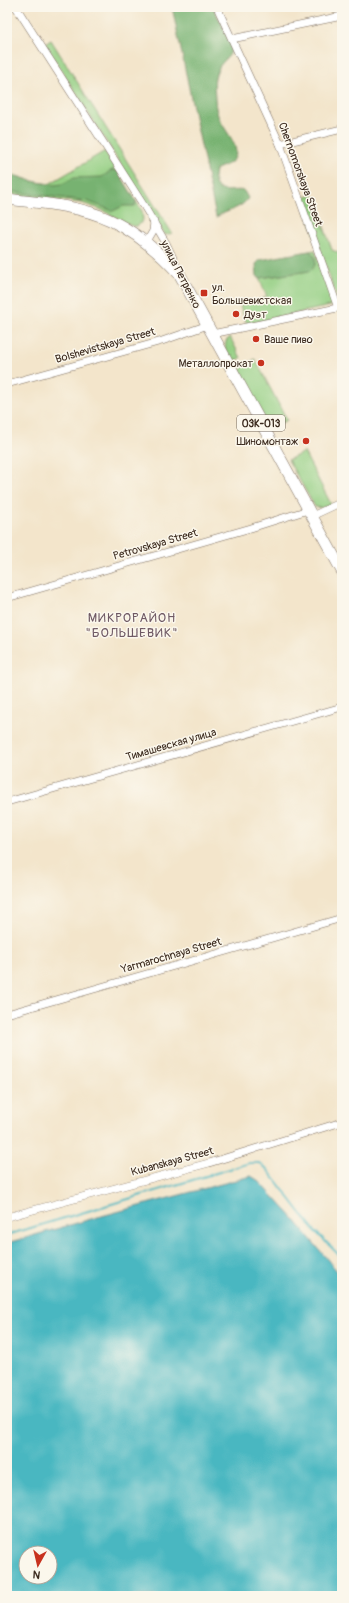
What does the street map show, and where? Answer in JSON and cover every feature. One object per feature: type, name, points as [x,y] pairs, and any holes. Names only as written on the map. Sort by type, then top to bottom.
[{"type":"main road","name":"03К-013","points":[[7,198],[63,206],[95,214],[118,224],[146,243],[180,275]]},
{"type":"main road","name":"улица Петренко","points":[[180,275],[342,571]]},
{"type":"street","name":"улица Петренко","points":[[16,7],[154,222],[170,251],[180,275]]},
{"type":"street","name":"Chernomorskaya Street","points":[[217,7],[280,144],[340,307]]},
{"type":"street","points":[[232,39],[342,16]]},
{"type":"street","points":[[280,144],[342,129]]},
{"type":"street","points":[[146,243],[153,231],[154,222]]},
{"type":"street","name":"Bolshevistskaya Street","points":[[7,384],[162,340],[340,307]]},
{"type":"street","name":"Petrovskaya Street","points":[[7,598],[252,528],[310,513],[342,502]]},
{"type":"street","name":"Тимашевская улица","points":[[7,802],[342,707]]},
{"type":"street","name":"Yarmarochnaya Street","points":[[7,1014],[342,918]]},
{"type":"street","name":"Kubanskaya Street","points":[[7,1217],[209,1163],[342,1122]]},
{"type":"green space","points":[[172,7],[213,7],[226,32],[231,46],[229,56],[216,73],[214,83],[217,114],[233,142],[236,152],[232,162],[215,170],[214,180],[217,187],[220,189],[228,191],[244,191],[248,198],[238,207],[216,217]]},
{"type":"green space","points":[[51,40],[172,233],[165,235],[45,44]]},
{"type":"green space","points":[[105,151],[142,211],[143,220],[138,226],[132,226],[100,209],[82,203],[7,194],[7,173],[32,181],[49,184]]},
{"type":"green space","points":[[112,170],[118,171],[136,201],[135,206],[123,206],[113,211],[87,201],[7,191],[7,173],[32,181],[55,185],[62,184],[74,178],[102,177]]},
{"type":"green space","points":[[313,195],[332,250],[342,254],[342,304],[339,304],[302,198]]},
{"type":"green space","points":[[315,250],[335,305],[247,324],[240,306],[267,297],[259,278],[309,271],[315,264],[315,258],[309,251]]},
{"type":"green space","points":[[309,251],[312,253],[316,261],[310,271],[259,278],[257,276],[256,264],[260,260]]},
{"type":"green space","points":[[230,337],[241,358],[237,360],[232,360],[225,348],[226,341]]},
{"type":"green space","points":[[255,359],[287,420],[270,429],[239,373],[242,367]]},
{"type":"green space","points":[[304,452],[331,504],[321,508],[315,507],[288,460]]},
{"type":"water","points":[[251,1176],[259,1181],[294,1219],[342,1277],[342,1596],[7,1596],[7,1243]]},
{"type":"waterway","points":[[7,1235],[250,1163],[260,1163],[267,1169],[314,1230],[342,1258]]},
{"type":"place","name":"ул. Большевистская","points":[[204,293]]},
{"type":"place","name":"Дуэт","points":[[236,314]]},
{"type":"place","name":"Ваше пиво","points":[[256,339]]},
{"type":"place","name":"Металлопрокат","points":[[261,363]]},
{"type":"place","name":"Шиномонтаж","points":[[306,441]]},
{"type":"district","name":"МИКРОРАЙОН \"БОЛЬШЕВИК\"","points":[[132,624]]}]
